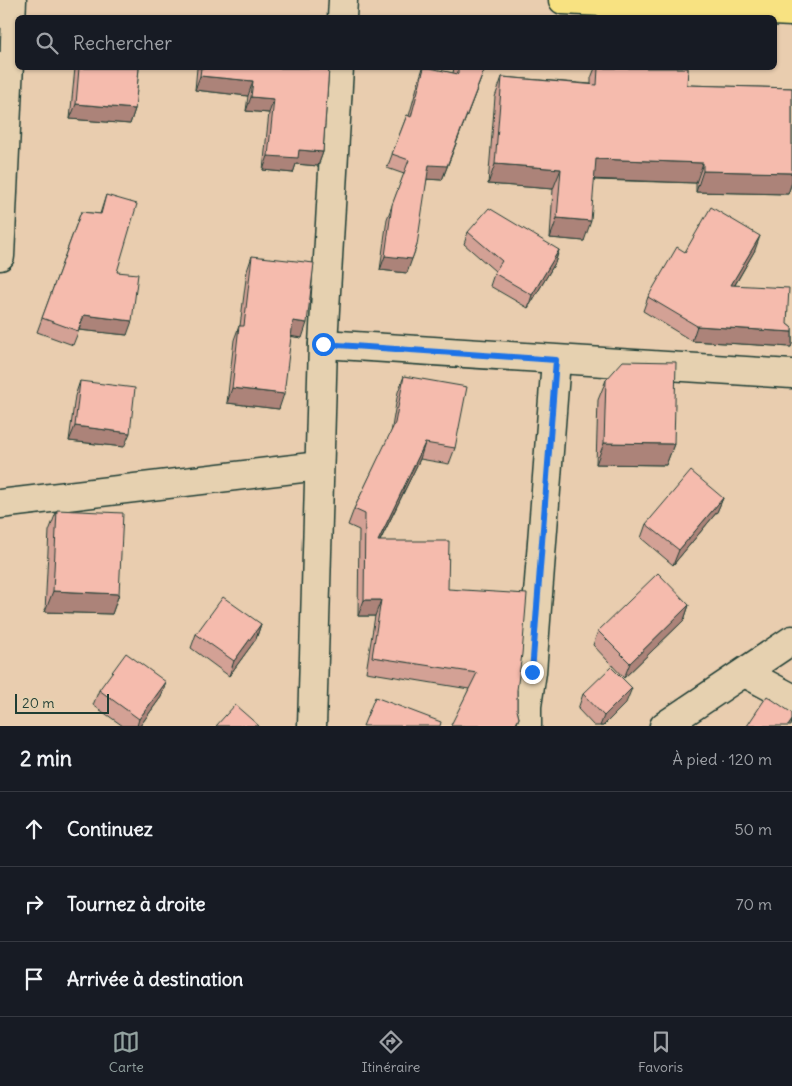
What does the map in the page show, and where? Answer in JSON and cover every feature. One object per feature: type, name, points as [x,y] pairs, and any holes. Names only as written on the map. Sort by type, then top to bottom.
[{"type":"main road","points":[[563,0],[792,12]]},
{"type":"street","points":[[0,256],[12,0]]},
{"type":"street","points":[[342,15],[343,0]]},
{"type":"street","points":[[312,726],[323,344],[339,70]]},
{"type":"street","points":[[323,344],[792,374]]},
{"type":"street","points":[[526,726],[532,672],[556,360]]},
{"type":"street","points":[[0,504],[319,466]]},
{"type":"street","points":[[664,726],[792,640]]},
{"type":"street","points":[[745,673],[792,698]]},
{"type":"building","points":[[79,70],[139,70],[135,109],[76,104]]},
{"type":"building","points":[[201,70],[329,70],[323,152],[299,150],[298,158],[268,156],[274,99],[251,97],[253,81],[200,76]]},
{"type":"building","points":[[423,70],[439,70],[458,74],[458,70],[484,70],[447,166],[429,165],[417,245],[412,259],[385,256],[392,205],[409,160],[392,154],[407,115],[411,117]]},
{"type":"building","points":[[598,70],[688,70],[687,85],[792,88],[792,173],[703,171],[703,163],[596,159],[591,221],[557,218],[561,169],[495,164],[502,77],[597,85]]},
{"type":"building","points":[[106,195],[137,204],[117,272],[138,274],[132,321],[84,315],[78,331],[42,318],[81,212],[101,214]]},
{"type":"building","points":[[711,207],[760,236],[731,285],[789,288],[787,324],[792,328],[792,332],[697,326],[648,297],[677,247],[685,252]]},
{"type":"building","points":[[489,208],[559,250],[532,295],[494,273],[502,261],[468,232]]},
{"type":"building","points":[[252,256],[314,263],[307,323],[293,321],[284,394],[232,388],[239,326],[244,326]]},
{"type":"building","points":[[623,361],[676,362],[674,444],[604,443],[606,380]]},
{"type":"building","points":[[404,376],[467,387],[455,448],[425,443],[378,541],[449,541],[448,589],[527,594],[517,690],[519,718],[515,726],[451,725],[477,673],[372,657],[381,600],[364,600],[365,514],[354,509],[395,423]]},
{"type":"building","points":[[80,381],[135,388],[130,433],[75,426]]},
{"type":"building","points":[[691,471],[723,498],[679,550],[646,524]]},
{"type":"building","points":[[57,510],[123,513],[119,594],[53,591]]},
{"type":"building","points":[[658,573],[689,605],[630,663],[598,631]]},
{"type":"building","points":[[223,597],[261,624],[234,661],[196,634]]},
{"type":"building","points":[[126,653],[166,682],[139,719],[99,690]]},
{"type":"building","points":[[611,667],[632,688],[604,716],[583,694]]},
{"type":"building","points":[[767,696],[792,713],[792,720],[788,726],[747,726]]},
{"type":"building","points":[[375,697],[441,722],[440,726],[363,726]]},
{"type":"building","points":[[235,705],[259,726],[216,726]]},
{"type":"route","points":[[323,344],[556,360],[532,672]]}]
